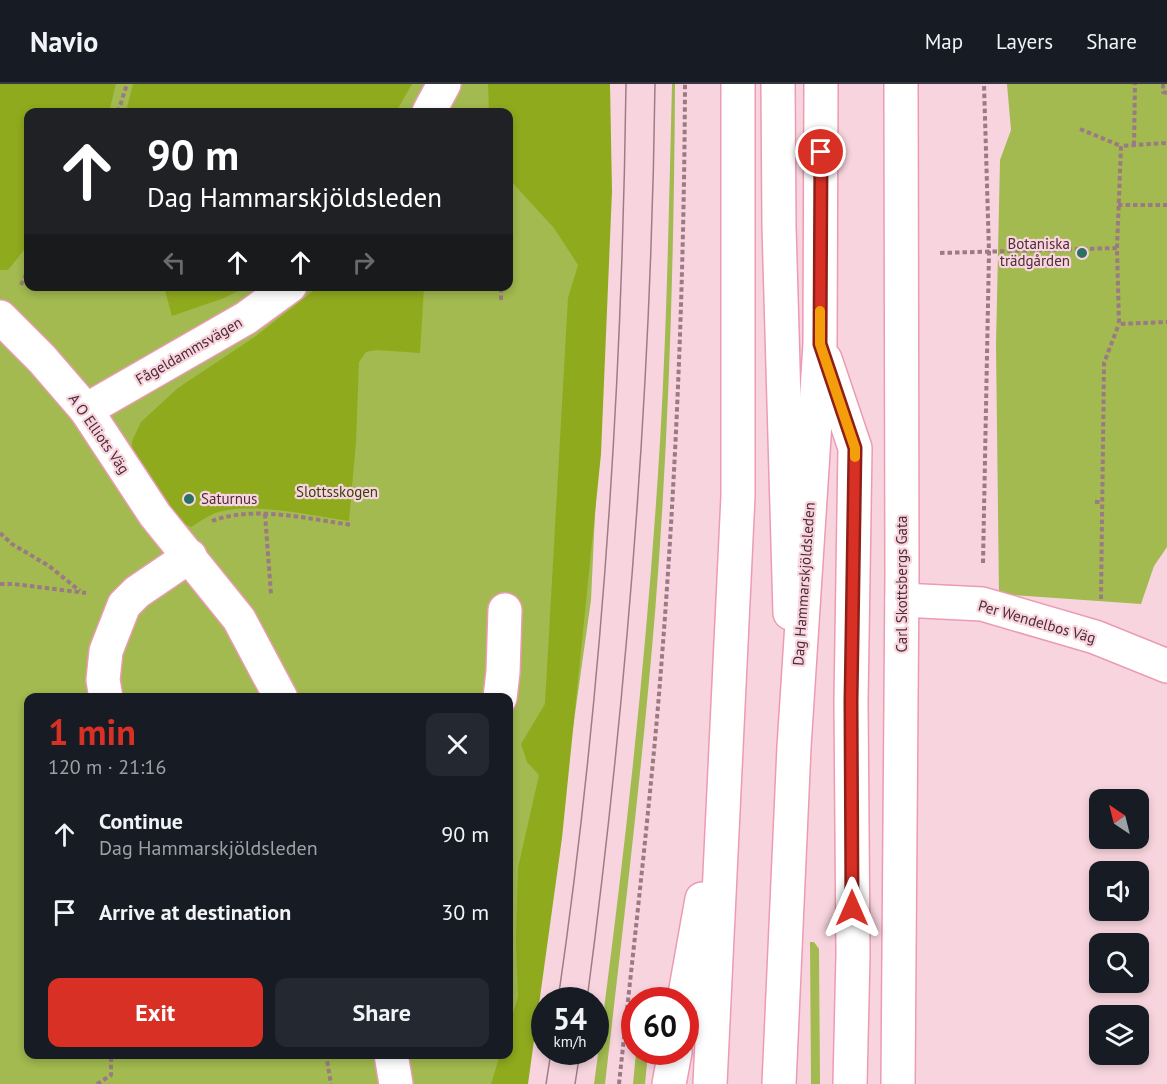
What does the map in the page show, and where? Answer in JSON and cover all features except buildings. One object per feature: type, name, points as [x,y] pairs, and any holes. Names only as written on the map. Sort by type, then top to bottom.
[{"type":"main road","points":[[431,108],[444,84]]},
{"type":"main road","points":[[710,1084],[738,496],[738,84]]},
{"type":"main road","points":[[778,84],[779,226],[794,747]]},
{"type":"main road","name":"Dag Hammarskjöldsleden","points":[[779,1084],[794,747],[820,344],[821,84]]},
{"type":"main road","name":"Carl Skottsbergs Gata","points":[[898,1084],[902,600],[901,84]]},
{"type":"main road","name":"Fågeldammsvägen","points":[[86,410],[246,318],[283,291]]},
{"type":"main road","name":"A O Elliots Väg","points":[[0,317],[42,359],[86,410],[155,515],[239,620],[278,693]]},
{"type":"main road","points":[[820,344],[855,448],[851,701],[853,954],[850,1084]]},
{"type":"main road","points":[[105,693],[103,680],[106,651],[124,605],[186,552]]},
{"type":"main road","name":"Per Wendelbos Väg","points":[[902,600],[982,604],[1095,637],[1167,666]]},
{"type":"main road","points":[[501,693],[505,610]]},
{"type":"main road","points":[[686,987],[725,769]]},
{"type":"main road","points":[[392,1059],[396,1084]]},
{"type":"main road","points":[[669,1084],[673,1065]]},
{"type":"path","points":[[119,108],[127,84]]},
{"type":"path","points":[[619,1084],[657,718],[673,489],[684,238],[685,84]]},
{"type":"path","points":[[982,604],[990,252],[984,84]]},
{"type":"path","points":[[1134,146],[1135,84]]},
{"type":"path","points":[[1163,84],[1163,93],[1167,93]]},
{"type":"path","points":[[1080,129],[1121,146],[1167,142]]},
{"type":"path","points":[[1095,637],[1101,616],[1104,363],[1119,324],[1117,248],[1121,146]]},
{"type":"path","points":[[1118,206],[1167,205]]},
{"type":"path","points":[[902,254],[1117,248]]},
{"type":"path","points":[[501,291],[501,300]]},
{"type":"path","points":[[1119,324],[1167,322]]},
{"type":"path","points":[[1095,502],[1102,502]]},
{"type":"path","points":[[186,552],[203,527],[213,521],[238,514],[265,514],[352,525]]},
{"type":"path","points":[[258,654],[272,600],[265,514]]},
{"type":"path","points":[[0,533],[12,544],[49,566],[81,592]]},
{"type":"path","points":[[0,584],[81,592],[124,605]]},
{"type":"path","points":[[97,1084],[111,1075],[111,1059]]},
{"type":"path","points":[[327,1059],[331,1084]]},
{"type":"green space","name":"Slottsskogen","points":[[0,84],[605,84],[607,258],[591,600],[537,987],[531,987],[531,1027],[523,1084],[0,1084]]},
{"type":"green space","points":[[0,84],[116,84],[110,108],[24,108],[24,250],[8,270],[0,270]]},
{"type":"green space","points":[[133,84],[412,84],[398,108],[127,108]]},
{"type":"green space","points":[[488,84],[610,84],[612,191],[601,454],[562,838],[541,987],[531,987],[531,1062],[528,1084],[491,1084],[499,1059],[513,1059],[513,1013],[518,997],[516,941],[518,868],[539,775],[527,762],[521,744],[545,704],[568,298],[578,265],[554,228],[513,183],[513,108],[489,108]]},
{"type":"green space","points":[[672,84],[675,84],[670,348],[655,613],[609,1048],[609,987],[607,987],[633,764],[655,523],[668,263]]},
{"type":"green space","name":"Botaniska trädgården","points":[[1007,84],[1167,84],[1167,547],[1154,566],[1141,604],[999,594],[996,345],[1000,160],[1011,130]]},
{"type":"green space","points":[[165,291],[238,291],[224,298],[172,316]]},
{"type":"green space","points":[[313,291],[424,291],[420,353],[376,350],[366,352],[359,362],[356,442],[349,521],[245,508],[215,513],[191,527],[179,521],[130,454],[133,439],[141,422],[178,388],[256,336]]},
{"type":"green space","points":[[810,942],[814,942],[819,949],[820,1084],[811,1084]]},
{"type":"green space","points":[[596,1065],[607,1065],[605,1084],[594,1084]]},
{"type":"green space","points":[[635,1065],[647,1065],[645,1084],[633,1084]]},
{"type":"tram line","points":[[560,987],[587,772],[607,544],[620,314],[626,84]]},
{"type":"tram line","points":[[589,987],[614,772],[634,543],[648,314],[655,84]]},
{"type":"tram line","points":[[546,1084],[549,1065]]},
{"type":"tram line","points":[[575,1084],[578,1065]]},
{"type":"slow traffic","points":[[820,311],[820,344],[855,448],[855,457]]},
{"type":"place","name":"Botaniska trädgården","points":[[1082,253]]},
{"type":"place","name":"Saturnus","points":[[189,499]]},
{"type":"route","points":[[821,152],[820,344],[855,448],[851,701],[852,908]]}]
